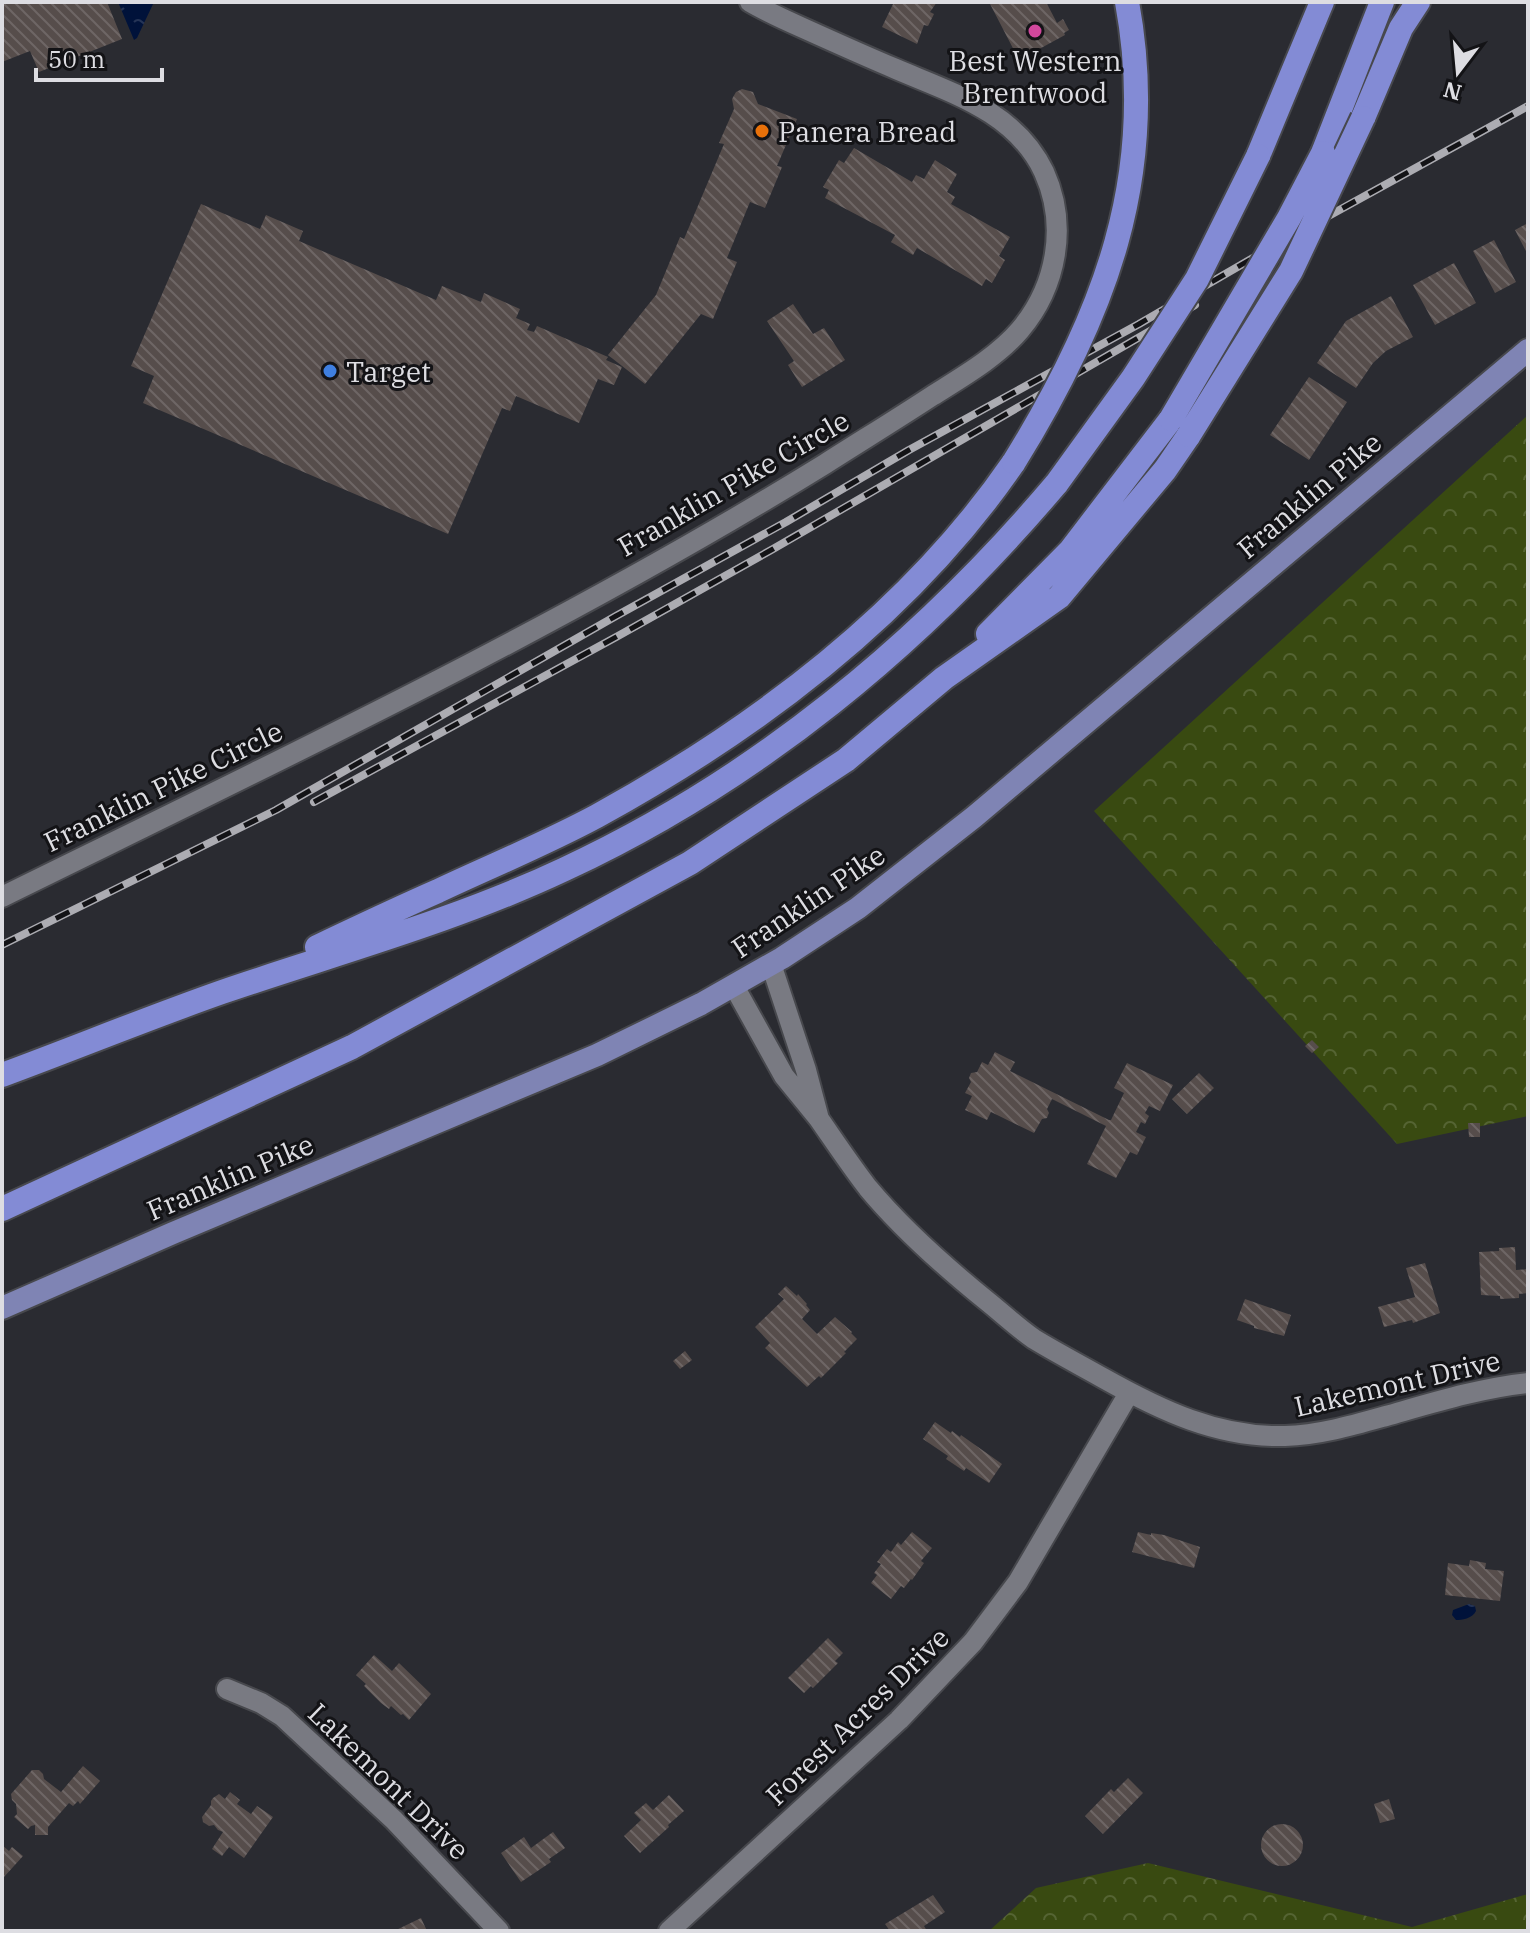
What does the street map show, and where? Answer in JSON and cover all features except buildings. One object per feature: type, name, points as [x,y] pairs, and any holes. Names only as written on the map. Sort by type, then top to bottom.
[{"type":"highway","points":[[220,993],[538,846],[597,816],[716,744],[835,656],[903,594],[955,539],[1014,462],[1045,411],[1087,328],[1104,285],[1118,239],[1131,176],[1136,116],[1127,2]]},
{"type":"highway","points":[[2,1075],[220,993],[510,893],[593,856],[674,811],[752,762],[801,727],[896,650],[974,576],[1057,483],[1133,378],[1197,279],[1258,156],[1322,2]]},
{"type":"highway","points":[[1180,427],[1323,153],[1382,2]]},
{"type":"highway","points":[[2,1209],[352,1047],[690,863],[846,760],[944,678],[1070,551],[1180,427],[1291,271],[1363,118],[1401,28],[1418,2]]},
{"type":"main road","name":"Franklin Pike","points":[[2,1308],[173,1233],[543,1079],[655,1028],[771,964],[858,908],[974,817],[1528,350]]},
{"type":"street","name":"Franklin Pike Circle","points":[[2,897],[540,627],[753,508],[960,379],[1017,333],[1041,299],[1056,257],[1057,216],[1053,195],[1034,153],[1006,122],[975,102],[750,2]]},
{"type":"street","name":"Lakemont Drive","points":[[771,964],[819,1119]]},
{"type":"street","name":"Lakemont Drive","points":[[734,986],[784,1076],[869,1189],[908,1230],[950,1271],[1032,1337],[1129,1393],[1206,1426],[1263,1436],[1286,1436],[1344,1427],[1439,1401],[1528,1383]]},
{"type":"street","name":"Forest Acres Drive","points":[[669,1931],[899,1720],[973,1642],[1018,1582],[1129,1393]]},
{"type":"street","name":"Lakemont Drive","points":[[227,1689],[261,1703],[282,1716],[394,1820],[499,1931]]},
{"type":"green space","points":[[1528,415],[1528,1116],[1397,1144],[1094,811]]},
{"type":"green space","points":[[1148,1863],[1412,1927],[1528,1894],[1528,1931],[989,1931],[1036,1888]]},
{"type":"water","points":[[118,2],[154,2],[134,40]]},
{"type":"water","points":[[1469,1604],[1475,1606],[1474,1614],[1456,1620],[1453,1610]]},
{"type":"railway","points":[[2,945],[276,810],[909,450],[1528,106]]},
{"type":"railway","points":[[314,802],[773,549],[1195,305]]},
{"type":"place","name":"Best Western Brentwood","points":[[1035,31]]},
{"type":"place","name":"Panera Bread","points":[[762,131]]},
{"type":"place","name":"Target","points":[[330,371]]}]
